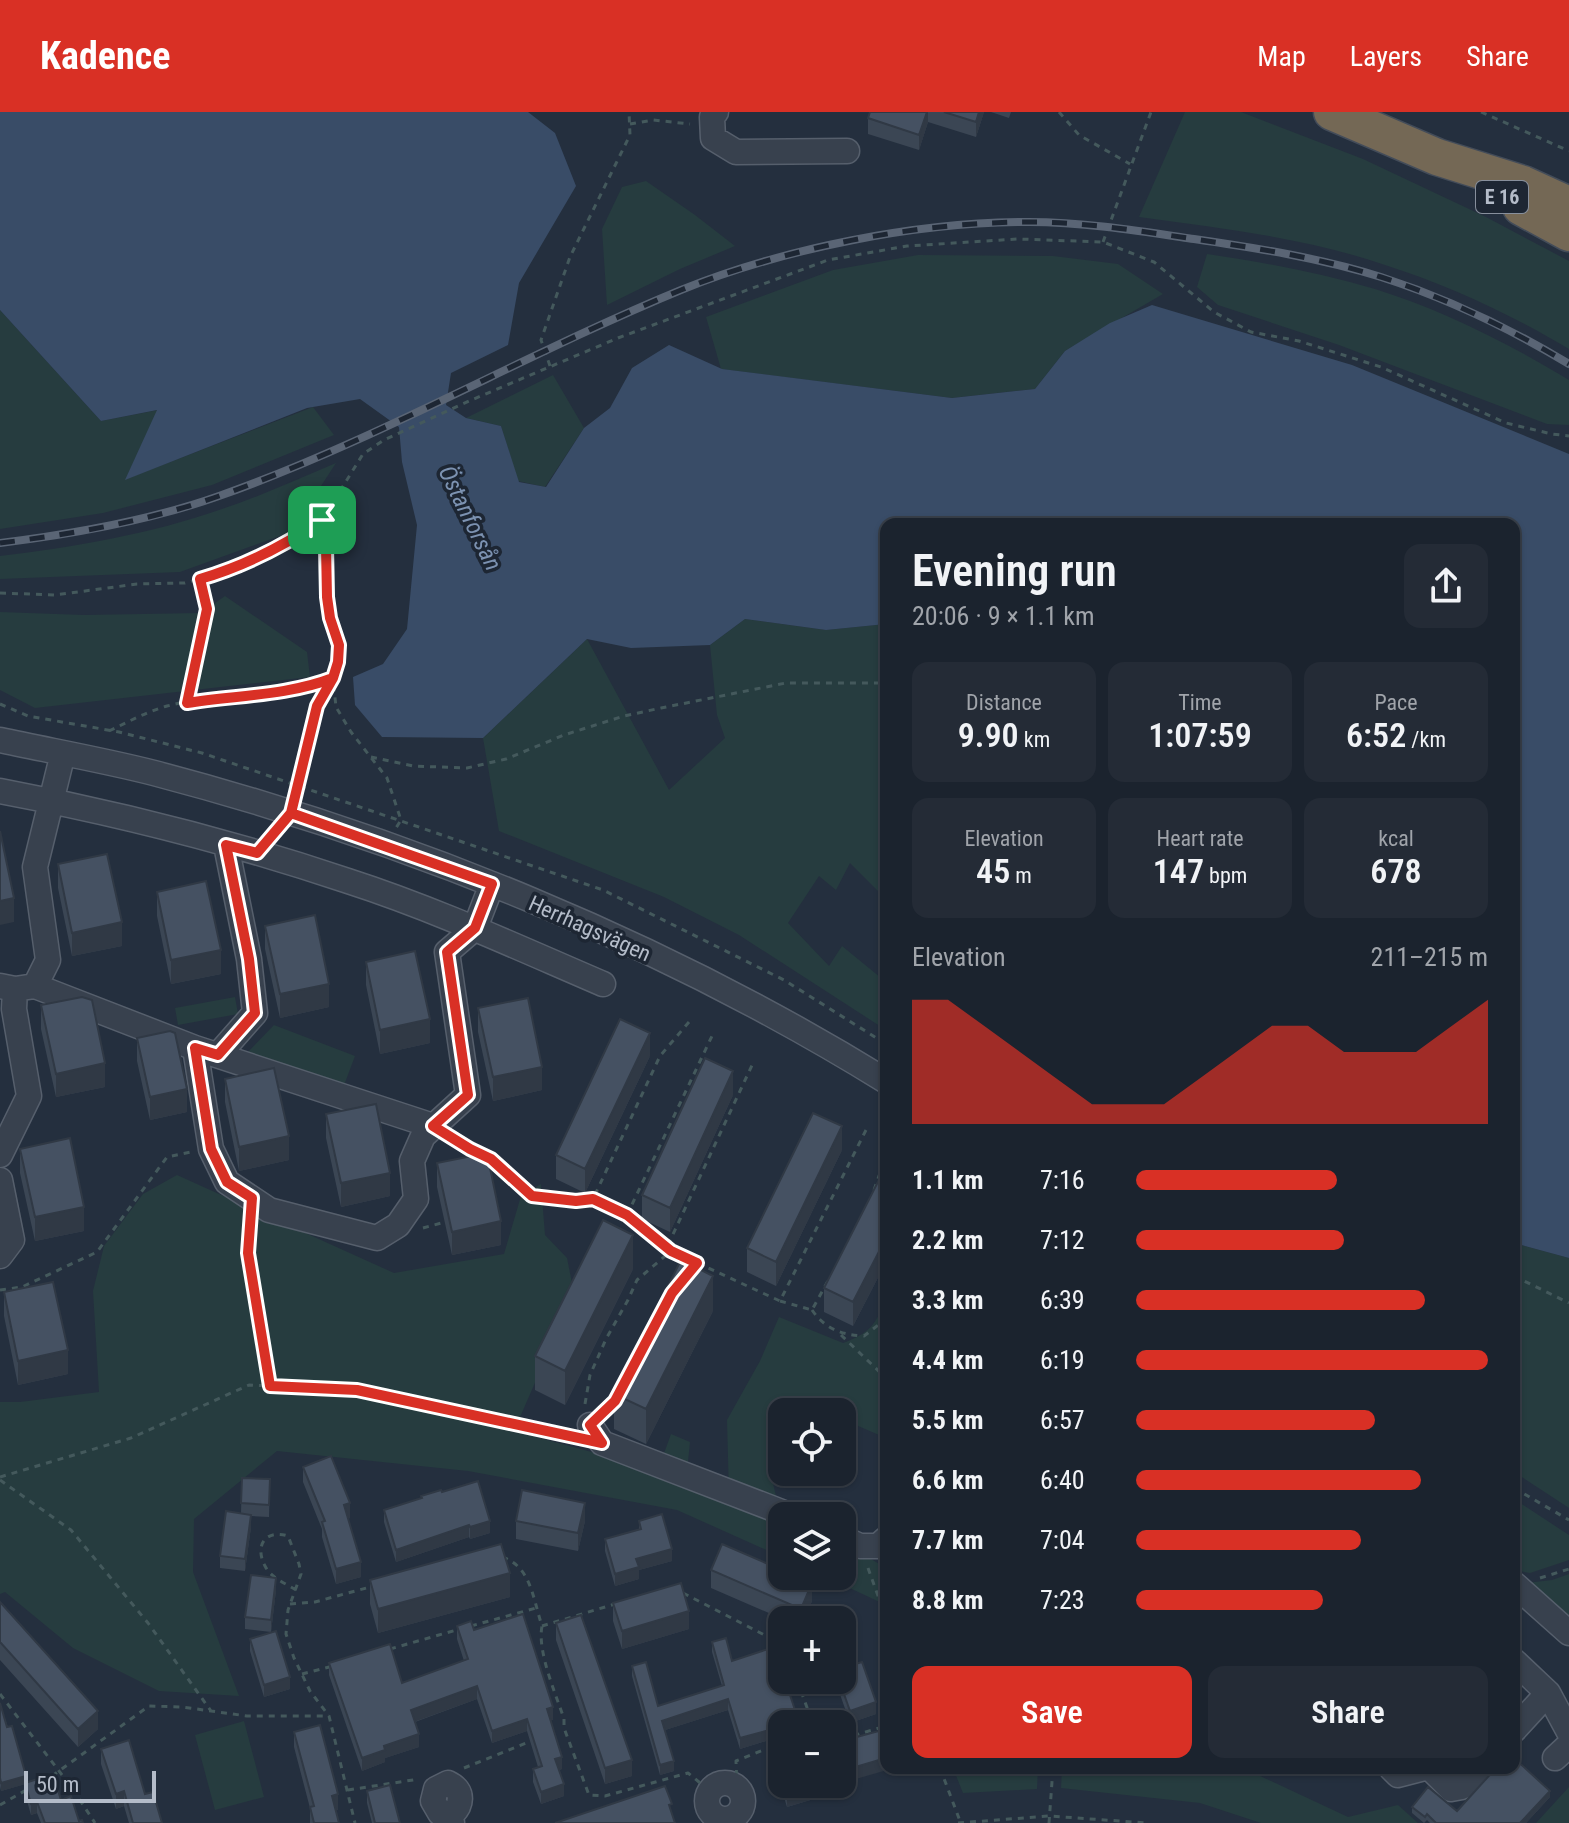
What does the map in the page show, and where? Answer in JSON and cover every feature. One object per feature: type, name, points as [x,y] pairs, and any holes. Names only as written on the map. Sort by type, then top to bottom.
[{"type":"highway","name":"E 16","points":[[1332,112],[1437,157],[1523,184],[1569,205]]},
{"type":"highway","name":"E 16","points":[[1437,157],[1569,233]]},
{"type":"street","points":[[714,119],[713,138],[736,152],[847,151]]},
{"type":"street","name":"Herrhagsvägen","points":[[0,740],[152,773],[291,813],[492,884],[685,971],[880,1078]]},
{"type":"street","points":[[0,1155],[29,1096],[14,1009],[17,987],[48,960],[35,867],[63,753]]},
{"type":"street","points":[[0,791],[51,800],[350,881],[475,928],[603,984]]},
{"type":"street","points":[[206,1051],[255,1013],[249,959],[226,845]]},
{"type":"street","points":[[206,1051],[211,1149],[227,1182],[269,1210],[377,1238],[398,1225],[416,1199],[412,1161],[423,1136],[468,1095],[447,952],[475,928],[492,884]]},
{"type":"street","points":[[17,987],[433,1126]]},
{"type":"street","points":[[0,1180],[12,1240],[0,1256]]},
{"type":"street","points":[[596,1434],[768,1506]]},
{"type":"street","points":[[856,1543],[880,1544]]},
{"type":"street","points":[[1520,1600],[1569,1633]]},
{"type":"street","points":[[1520,1670],[1548,1693],[1569,1732]]},
{"type":"street","points":[[1520,1723],[1548,1693]]},
{"type":"street","points":[[1425,1774],[1451,1789],[1462,1787],[1474,1774]]},
{"type":"street","points":[[723,1783],[737,1788],[741,1794],[741,1808],[732,1820],[711,1812],[707,1805],[710,1791],[723,1783]]},
{"type":"street","points":[[445,1787],[433,1801],[440,1813],[451,1820]]},
{"type":"path","points":[[550,366],[541,340],[570,257],[630,135],[629,112]]},
{"type":"path","points":[[1059,112],[1079,135],[1130,164]]},
{"type":"path","points":[[1103,242],[1151,112]]},
{"type":"path","points":[[1481,112],[1569,151]]},
{"type":"path","points":[[630,124],[653,120],[714,119]]},
{"type":"path","points":[[0,593],[55,595],[137,584],[185,583],[228,571],[286,545],[322,520],[363,454],[384,440],[618,338],[828,260],[907,246],[1018,239],[1103,242],[1154,262],[1214,312],[1251,332],[1299,341],[1381,367],[1506,423],[1569,436]]},
{"type":"path","points":[[291,813],[317,706],[338,662],[339,645],[327,597],[322,520]]},
{"type":"path","points":[[187,703],[207,609],[200,579]]},
{"type":"path","points":[[109,731],[168,706],[277,693],[333,678]]},
{"type":"path","points":[[333,678],[336,707],[351,732],[387,778],[401,820]]},
{"type":"path","points":[[371,757],[413,766],[467,768],[506,759],[564,735],[624,716],[661,708],[786,683],[880,683]]},
{"type":"path","points":[[593,1199],[660,1056],[689,1022]]},
{"type":"path","points":[[627,1215],[712,1036]]},
{"type":"path","points":[[596,1434],[584,1408],[590,1375],[637,1280],[669,1249],[754,1061]]},
{"type":"path","points":[[433,1126],[491,1159],[532,1196],[576,1201],[593,1199],[627,1215],[669,1249],[780,1301],[812,1310],[818,1319],[841,1335],[880,1372]]},
{"type":"path","points":[[780,1301],[867,1128]]},
{"type":"path","points":[[0,1290],[22,1287],[97,1252],[167,1157],[211,1149]]},
{"type":"path","points":[[873,1193],[880,1173]]},
{"type":"path","points":[[252,1198],[248,1253],[270,1386]]},
{"type":"path","points":[[812,1310],[831,1274]]},
{"type":"path","points":[[1520,1279],[1569,1303]]},
{"type":"path","points":[[841,1335],[864,1336],[880,1324]]},
{"type":"path","points":[[0,1479],[131,1438],[249,1385],[357,1390],[596,1434]]},
{"type":"path","points":[[596,1434],[615,1401]]},
{"type":"path","points":[[0,1479],[71,1530],[148,1623],[211,1711]]},
{"type":"path","points":[[1520,1491],[1569,1520]]},
{"type":"path","points":[[296,1590],[275,1578],[264,1565],[260,1550],[269,1535],[283,1534],[291,1541],[301,1574],[296,1590],[290,1604],[286,1634],[310,1691],[329,1716],[355,1823]]},
{"type":"path","points":[[856,1553],[880,1605]]},
{"type":"path","points":[[500,1557],[524,1569],[542,1626],[543,1651],[564,1728],[589,1795],[605,1796],[688,1773],[710,1791]]},
{"type":"path","points":[[290,1604],[315,1602],[376,1586]]},
{"type":"path","points":[[678,1590],[768,1637]]},
{"type":"path","points":[[542,1626],[626,1601]]},
{"type":"path","points":[[389,1649],[536,1608]]},
{"type":"path","points":[[302,1674],[346,1662]]},
{"type":"path","points":[[0,1694],[95,1823]]},
{"type":"path","points":[[46,1780],[149,1706],[247,1716],[329,1716]]},
{"type":"path","points":[[856,1735],[880,1728]]},
{"type":"path","points":[[348,1790],[419,1779],[445,1787],[465,1766],[536,1739]]},
{"type":"path","points":[[737,1788],[736,1761],[768,1748]]},
{"type":"path","points":[[942,1774],[959,1823],[1049,1816],[1147,1823]]},
{"type":"path","points":[[1049,1823],[1052,1774]]},
{"type":"path","points":[[0,1805],[32,1787]]},
{"type":"green space","points":[[1185,112],[1241,112],[1363,159],[1486,217],[1569,261],[1569,349],[1456,291],[1355,256],[1264,235],[1139,217]]},
{"type":"green space","points":[[646,181],[735,246],[607,305],[602,229],[622,187]]},
{"type":"green space","points":[[1207,254],[1291,268],[1375,289],[1474,328],[1569,380],[1569,425],[1547,424],[1339,345],[1218,305],[1197,287]]},
{"type":"green space","points":[[918,255],[1053,256],[1118,264],[1163,294],[1065,351],[1035,389],[952,398],[721,369],[706,317],[833,270]]},
{"type":"green space","points":[[0,310],[101,421],[158,410],[126,479],[313,407],[334,435],[212,485],[103,513],[0,529]]},
{"type":"green space","points":[[553,375],[584,428],[545,487],[518,481],[501,426],[466,418]]},
{"type":"green space","points":[[336,463],[291,532],[180,572],[0,579],[0,556],[84,544],[168,526],[237,504]]},
{"type":"green space","points":[[225,596],[307,652],[310,677],[35,708],[0,690],[0,612],[84,615],[201,613]]},
{"type":"green space","points":[[745,619],[826,630],[880,625],[880,893],[850,863],[836,890],[819,876],[788,923],[829,966],[842,946],[880,977],[880,1026],[739,935],[664,897],[499,831],[483,738],[587,639],[669,790],[725,738],[717,715],[710,645]]},
{"type":"green space","points":[[235,997],[238,1014],[178,1025],[175,1008]]},
{"type":"green space","points":[[274,1025],[355,1056],[343,1088],[247,1053]]},
{"type":"green space","points":[[177,1175],[394,1273],[504,1254],[521,1196],[541,1184],[545,1235],[567,1258],[574,1293],[514,1431],[658,1470],[671,1434],[690,1442],[686,1481],[729,1494],[727,1420],[760,1361],[779,1317],[843,1343],[860,1336],[880,1312],[880,1435],[856,1425],[856,1398],[768,1398],[768,1486],[774,1486],[776,1496],[784,1502],[768,1502],[768,1551],[677,1510],[468,1471],[277,1451],[194,1519],[193,1572],[239,1696],[159,1691],[73,1648],[5,1592],[0,1594],[0,1402],[99,1392],[93,1291],[104,1246],[143,1194]]},
{"type":"green space","points":[[1520,1245],[1569,1258],[1569,1508],[1520,1476]]},
{"type":"green space","points":[[1520,1503],[1569,1535],[1569,1560],[1530,1573],[1520,1571]]},
{"type":"green space","points":[[856,1550],[880,1564],[880,1602],[854,1590]]},
{"type":"green space","points":[[1569,1574],[1569,1623],[1526,1583]]},
{"type":"green space","points":[[244,1721],[264,1797],[215,1810],[195,1735]]},
{"type":"green space","points":[[955,1774],[1038,1774],[1037,1789],[963,1793]]},
{"type":"green space","points":[[1062,1774],[1256,1774],[1348,1817],[1398,1805],[1418,1823],[1261,1823],[1200,1803],[1061,1788]]},
{"type":"green space","points":[[1569,1787],[1569,1823],[1536,1823]]},
{"type":"water","name":"Östanforsån","points":[[0,112],[528,112],[555,133],[576,186],[519,283],[508,345],[451,373],[446,405],[466,418],[501,426],[519,482],[546,487],[584,428],[610,408],[632,368],[669,345],[722,369],[952,398],[1035,389],[1065,351],[1110,323],[1152,305],[1352,365],[1569,454],[1569,1258],[1520,1245],[1520,518],[880,518],[880,625],[826,630],[745,619],[710,645],[631,648],[587,639],[483,738],[382,737],[355,705],[353,677],[383,664],[407,629],[417,525],[402,462],[399,427],[360,399],[307,408],[125,480],[157,410],[101,421],[0,310]]},
{"type":"building","points":[[870,112],[927,112],[919,135],[868,118]]},
{"type":"building","points":[[944,112],[979,112],[976,122]]},
{"type":"building","points":[[0,831],[14,898],[0,901]]},
{"type":"building","points":[[107,854],[122,922],[72,933],[58,864]]},
{"type":"building","points":[[206,881],[221,950],[171,960],[157,892]]},
{"type":"building","points":[[315,915],[329,984],[280,994],[265,926]]},
{"type":"building","points":[[415,951],[430,1019],[380,1030],[366,962]]},
{"type":"building","points":[[82,997],[92,1000],[105,1063],[56,1074],[41,1005]]},
{"type":"building","points":[[528,998],[542,1067],[493,1077],[478,1008]]},
{"type":"building","points":[[620,1019],[650,1033],[585,1169],[556,1155]]},
{"type":"building","points":[[170,1031],[175,1033],[187,1089],[150,1097],[137,1038]]},
{"type":"building","points":[[705,1058],[733,1071],[670,1208],[642,1195]]},
{"type":"building","points":[[274,1068],[289,1136],[239,1147],[225,1079]]},
{"type":"building","points":[[376,1104],[390,1173],[341,1183],[326,1114]]},
{"type":"building","points":[[813,1113],[842,1126],[776,1262],[747,1248]]},
{"type":"building","points":[[70,1138],[84,1207],[35,1217],[20,1149]]},
{"type":"building","points":[[487,1153],[501,1221],[452,1232],[437,1163]]},
{"type":"building","points":[[880,1178],[880,1250],[853,1302],[824,1288]]},
{"type":"building","points":[[603,1220],[633,1235],[565,1371],[535,1356]]},
{"type":"building","points":[[681,1260],[713,1276],[646,1409],[614,1394]]},
{"type":"building","points":[[53,1282],[68,1350],[18,1361],[4,1292]]},
{"type":"building","points":[[331,1456],[350,1503],[344,1505],[361,1562],[336,1569],[322,1522],[325,1521],[303,1467]]},
{"type":"building","points":[[242,1478],[270,1479],[269,1505],[241,1503]]},
{"type":"building","points":[[478,1481],[490,1521],[396,1550],[384,1510],[421,1496]]},
{"type":"building","points":[[522,1490],[585,1503],[578,1533],[516,1521]]},
{"type":"building","points":[[226,1511],[251,1515],[245,1559],[220,1556]]},
{"type":"building","points":[[662,1514],[672,1549],[636,1559],[639,1567],[615,1574],[605,1539],[641,1529],[639,1521]]},
{"type":"building","points":[[501,1544],[510,1573],[378,1609],[370,1580]]},
{"type":"building","points":[[722,1544],[768,1564],[768,1590],[809,1590],[802,1606],[794,1606],[711,1570]]},
{"type":"building","points":[[251,1575],[276,1578],[271,1620],[245,1617]]},
{"type":"building","points":[[681,1583],[689,1611],[622,1631],[613,1603]]},
{"type":"building","points":[[0,1602],[98,1711],[78,1729],[0,1642]]},
{"type":"building","points":[[523,1614],[553,1707],[547,1709],[562,1757],[555,1759],[564,1784],[541,1792],[533,1769],[542,1766],[527,1719],[492,1731],[477,1686],[411,1710],[419,1734],[384,1746],[385,1750],[362,1758],[329,1663],[390,1644],[402,1683],[468,1659],[457,1626],[471,1621],[474,1630]]},
{"type":"building","points":[[581,1615],[632,1760],[605,1768],[556,1623]]},
{"type":"building","points":[[276,1631],[290,1677],[264,1685],[250,1639]]},
{"type":"building","points":[[726,1638],[732,1661],[768,1649],[768,1694],[790,1694],[795,1710],[768,1710],[768,1737],[766,1731],[740,1738],[728,1699],[662,1721],[674,1761],[660,1765],[632,1666],[646,1662],[658,1706],[724,1685],[712,1642]]},
{"type":"building","points":[[862,1662],[876,1702],[850,1710],[844,1694],[856,1694],[856,1664]]},
{"type":"building","points":[[0,1703],[7,1727],[12,1726],[26,1776],[1,1783],[0,1778]]},
{"type":"building","points":[[320,1725],[338,1794],[332,1796],[339,1823],[314,1823],[310,1807],[314,1806],[294,1732]]},
{"type":"building","points":[[880,1731],[880,1760],[856,1767],[856,1737]]},
{"type":"building","points":[[129,1740],[145,1794],[153,1792],[162,1823],[133,1823],[124,1791],[116,1794],[101,1749]]},
{"type":"building","points":[[1520,1764],[1550,1791],[1520,1823],[1436,1823],[1427,1814],[1425,1817],[1412,1807],[1428,1787],[1457,1811],[1491,1774],[1520,1774]]},
{"type":"building","points":[[53,1774],[61,1800],[71,1796],[79,1821],[83,1823],[45,1823],[37,1802],[31,1804],[25,1783]]},
{"type":"building","points":[[390,1785],[400,1823],[375,1823],[367,1791]]},
{"type":"building","points":[[665,1786],[675,1823],[555,1823]]},
{"type":"railway","points":[[0,543],[111,526],[219,496],[336,449],[681,290],[807,250],[897,232],[986,223],[1050,222],[1133,230],[1312,259],[1381,277],[1430,295],[1501,327],[1569,364]]},
{"type":"route","points":[[322,520],[286,545],[228,571],[200,579],[207,609],[187,703],[277,693],[333,678],[317,706],[298,784],[291,813],[492,884],[475,928],[447,952],[468,1095],[433,1126],[491,1159],[532,1196],[576,1201],[593,1199],[627,1215],[671,1251],[697,1263],[672,1293],[615,1401],[590,1425],[602,1443],[357,1390],[270,1386],[248,1253],[252,1198],[227,1182],[211,1149],[195,1048],[218,1055],[255,1013],[249,959],[226,845],[257,853],[291,813],[317,706],[333,678],[338,662],[339,645],[327,597],[322,520]]}]
